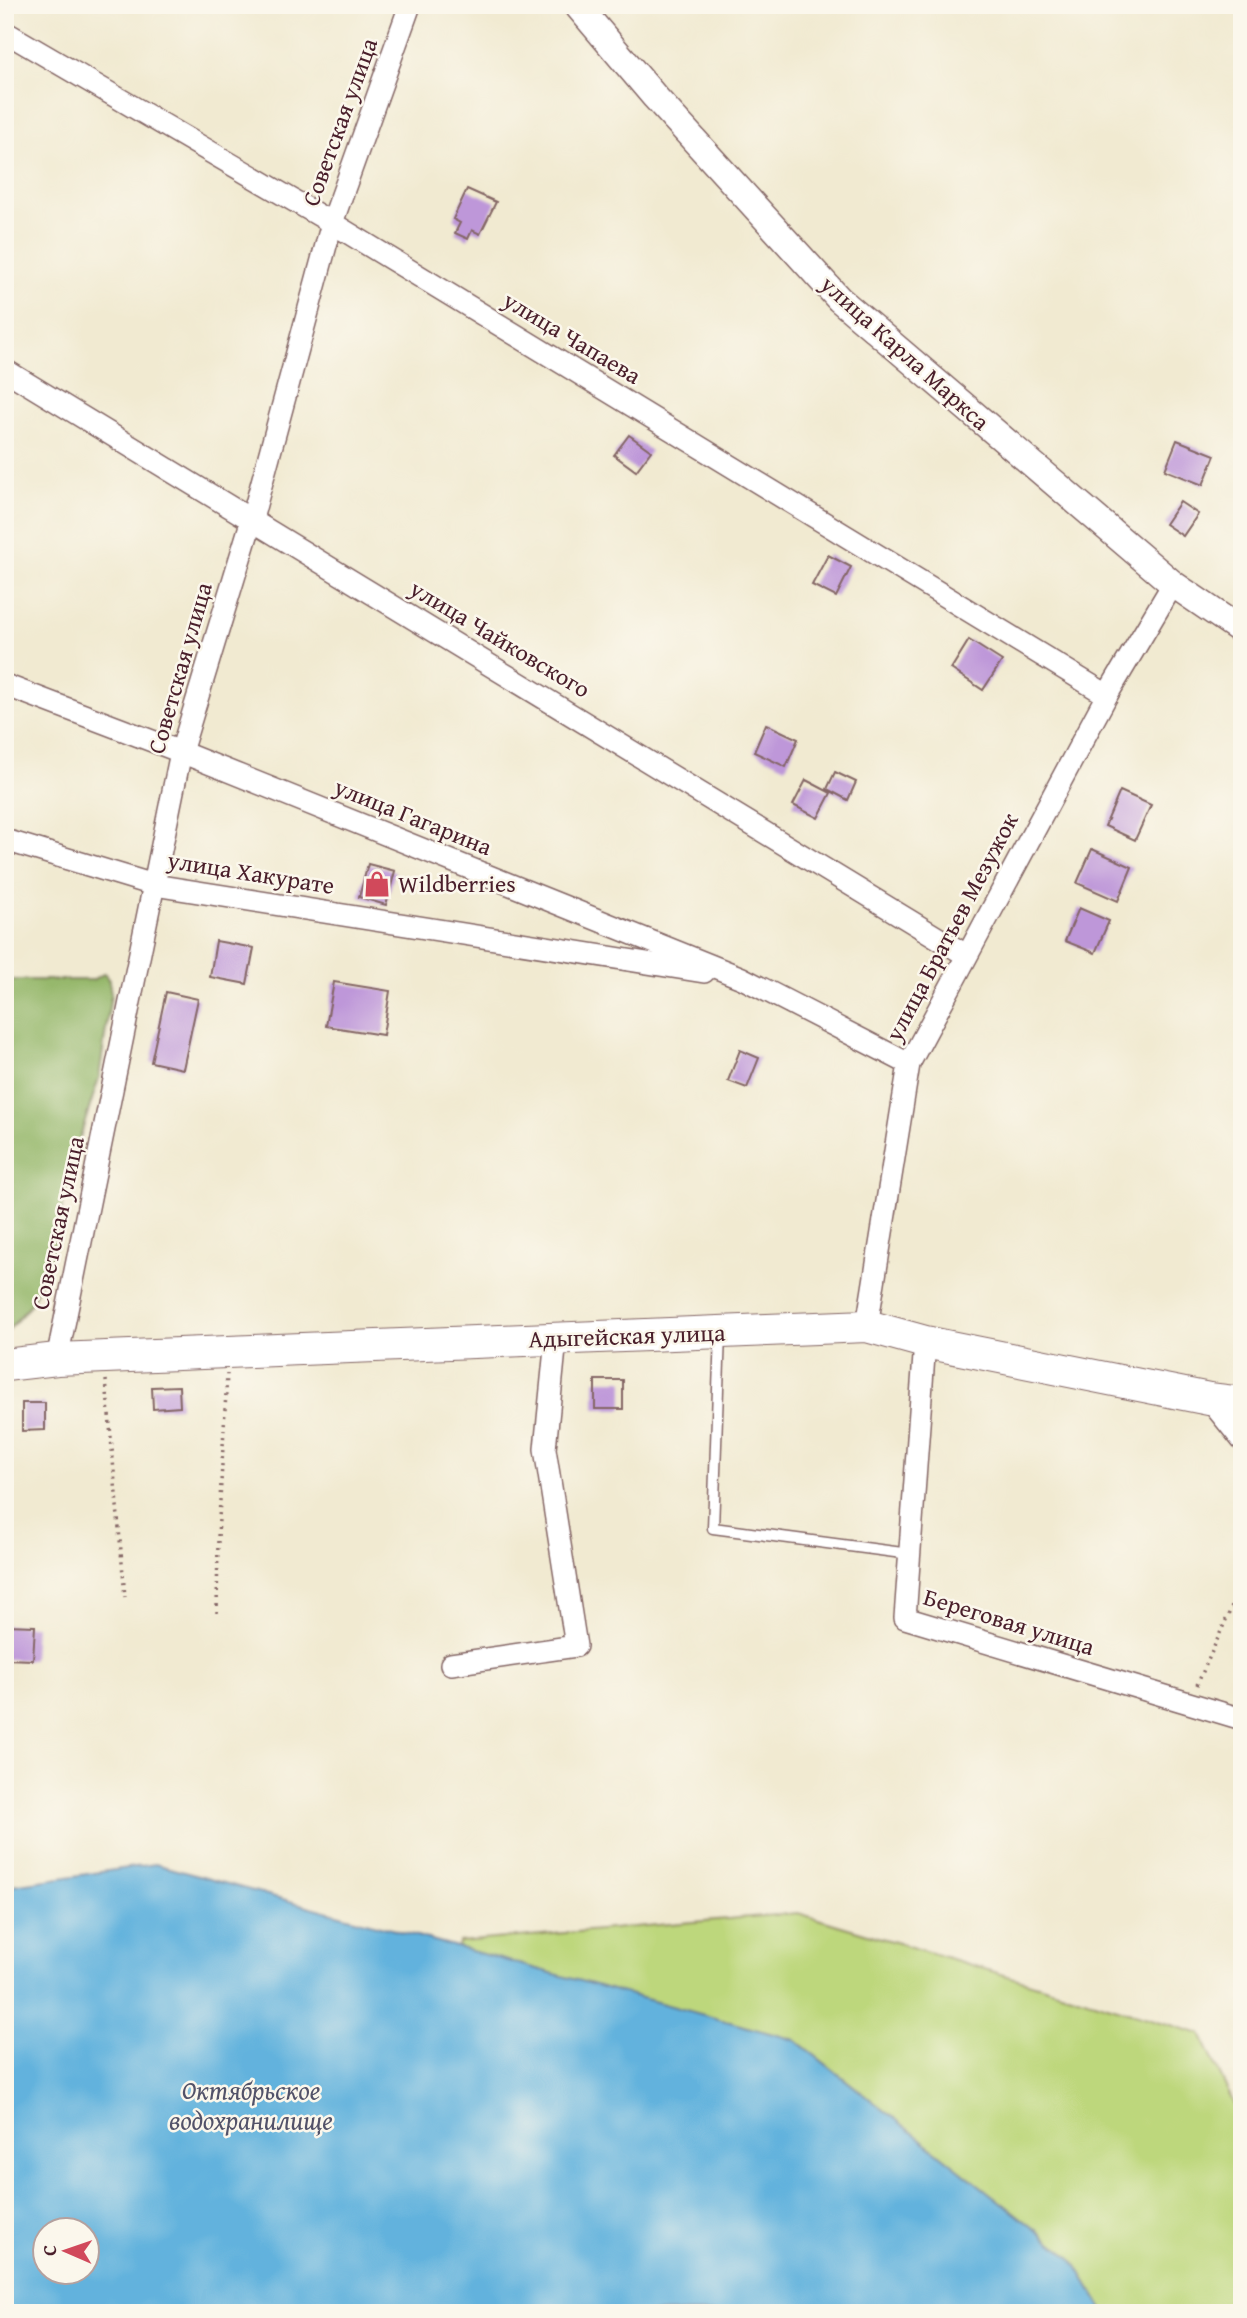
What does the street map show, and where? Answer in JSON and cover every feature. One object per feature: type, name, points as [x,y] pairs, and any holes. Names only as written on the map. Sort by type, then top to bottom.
[{"type":"main road","name":"Адыгейская улица","points":[[5,1365],[57,1359],[867,1326],[925,1342],[1209,1399],[1242,1403]]},
{"type":"street","name":"Советская улица","points":[[57,1359],[181,752],[252,519],[332,223],[410,5]]},
{"type":"street","name":"улица Карла Маркса","points":[[577,5],[655,97],[839,299],[1173,584],[1242,631]]},
{"type":"street","name":"улица Чапаева","points":[[5,32],[332,223],[1107,695]]},
{"type":"street","name":"улица Чайковского","points":[[5,369],[966,955]]},
{"type":"street","name":"улица Братьев Мезужок","points":[[867,1326],[909,1064],[1107,695],[1173,584]]},
{"type":"street","name":"улица Гагарина","points":[[5,685],[181,752],[742,978],[909,1064]]},
{"type":"street","name":"улица Хакурате","points":[[5,840],[154,885],[742,978]]},
{"type":"street","points":[[451,1664],[576,1646],[545,1449],[556,1339]]},
{"type":"street","name":"Береговая улица","points":[[925,1342],[905,1618],[1242,1719]]},
{"type":"street","points":[[1209,1399],[1242,1440]]},
{"type":"lane","points":[[720,1332],[713,1528],[910,1553]]},
{"type":"path","points":[[217,1613],[218,1537],[228,1352]]},
{"type":"path","points":[[104,1357],[125,1597]]},
{"type":"path","points":[[1191,1704],[1202,1671],[1242,1584]]},
{"type":"green space","points":[[105,973],[111,994],[99,1078],[72,1162],[53,1253],[31,1304],[5,1334],[5,980],[92,980]]},
{"type":"green space","points":[[798,1913],[1201,2034],[1242,2121],[1242,2313],[1105,2313],[1072,2258],[795,2040],[458,1948],[459,1942]]},
{"type":"water","name":"Октябрьское водохранилище","points":[[155,1864],[795,2040],[1072,2258],[1105,2313],[5,2313],[5,1886]]},
{"type":"building","points":[[467,189],[496,202],[480,234],[472,230],[468,239],[455,233],[460,223],[453,219]]},
{"type":"building","points":[[629,435],[651,451],[636,471],[614,455]]},
{"type":"building","points":[[1177,440],[1215,455],[1203,485],[1165,470]]},
{"type":"building","points":[[1180,502],[1198,514],[1183,536],[1165,524]]},
{"type":"building","points":[[828,555],[851,567],[836,597],[812,585]]},
{"type":"building","points":[[969,640],[1002,661],[983,690],[951,669]]},
{"type":"building","points":[[766,724],[798,739],[786,767],[754,752]]},
{"type":"building","points":[[835,772],[856,782],[848,800],[827,789]]},
{"type":"building","points":[[806,780],[831,793],[818,818],[793,805]]},
{"type":"building","points":[[1120,791],[1151,805],[1135,840],[1105,826]]},
{"type":"building","points":[[1092,849],[1132,867],[1118,901],[1077,883]]},
{"type":"building","name":"Wildberries","points":[[368,864],[395,871],[386,905],[359,897]]},
{"type":"building","points":[[1079,908],[1109,921],[1095,953],[1065,941]]},
{"type":"building","points":[[216,941],[254,948],[247,984],[210,977]]},
{"type":"building","points":[[334,982],[390,991],[383,1035],[326,1026]]},
{"type":"building","points":[[166,992],[198,999],[183,1069],[151,1062]]},
{"type":"building","points":[[740,1050],[759,1058],[747,1088],[728,1081]]},
{"type":"building","points":[[595,1380],[623,1380],[623,1409],[595,1409]]},
{"type":"building","points":[[179,1386],[180,1407],[153,1409],[152,1387]]},
{"type":"building","points":[[22,1403],[45,1403],[45,1430],[22,1431]]},
{"type":"building","points":[[5,1625],[35,1626],[33,1660],[5,1659]]},
{"type":"place","name":"Wildberries","points":[[377,884]]}]
